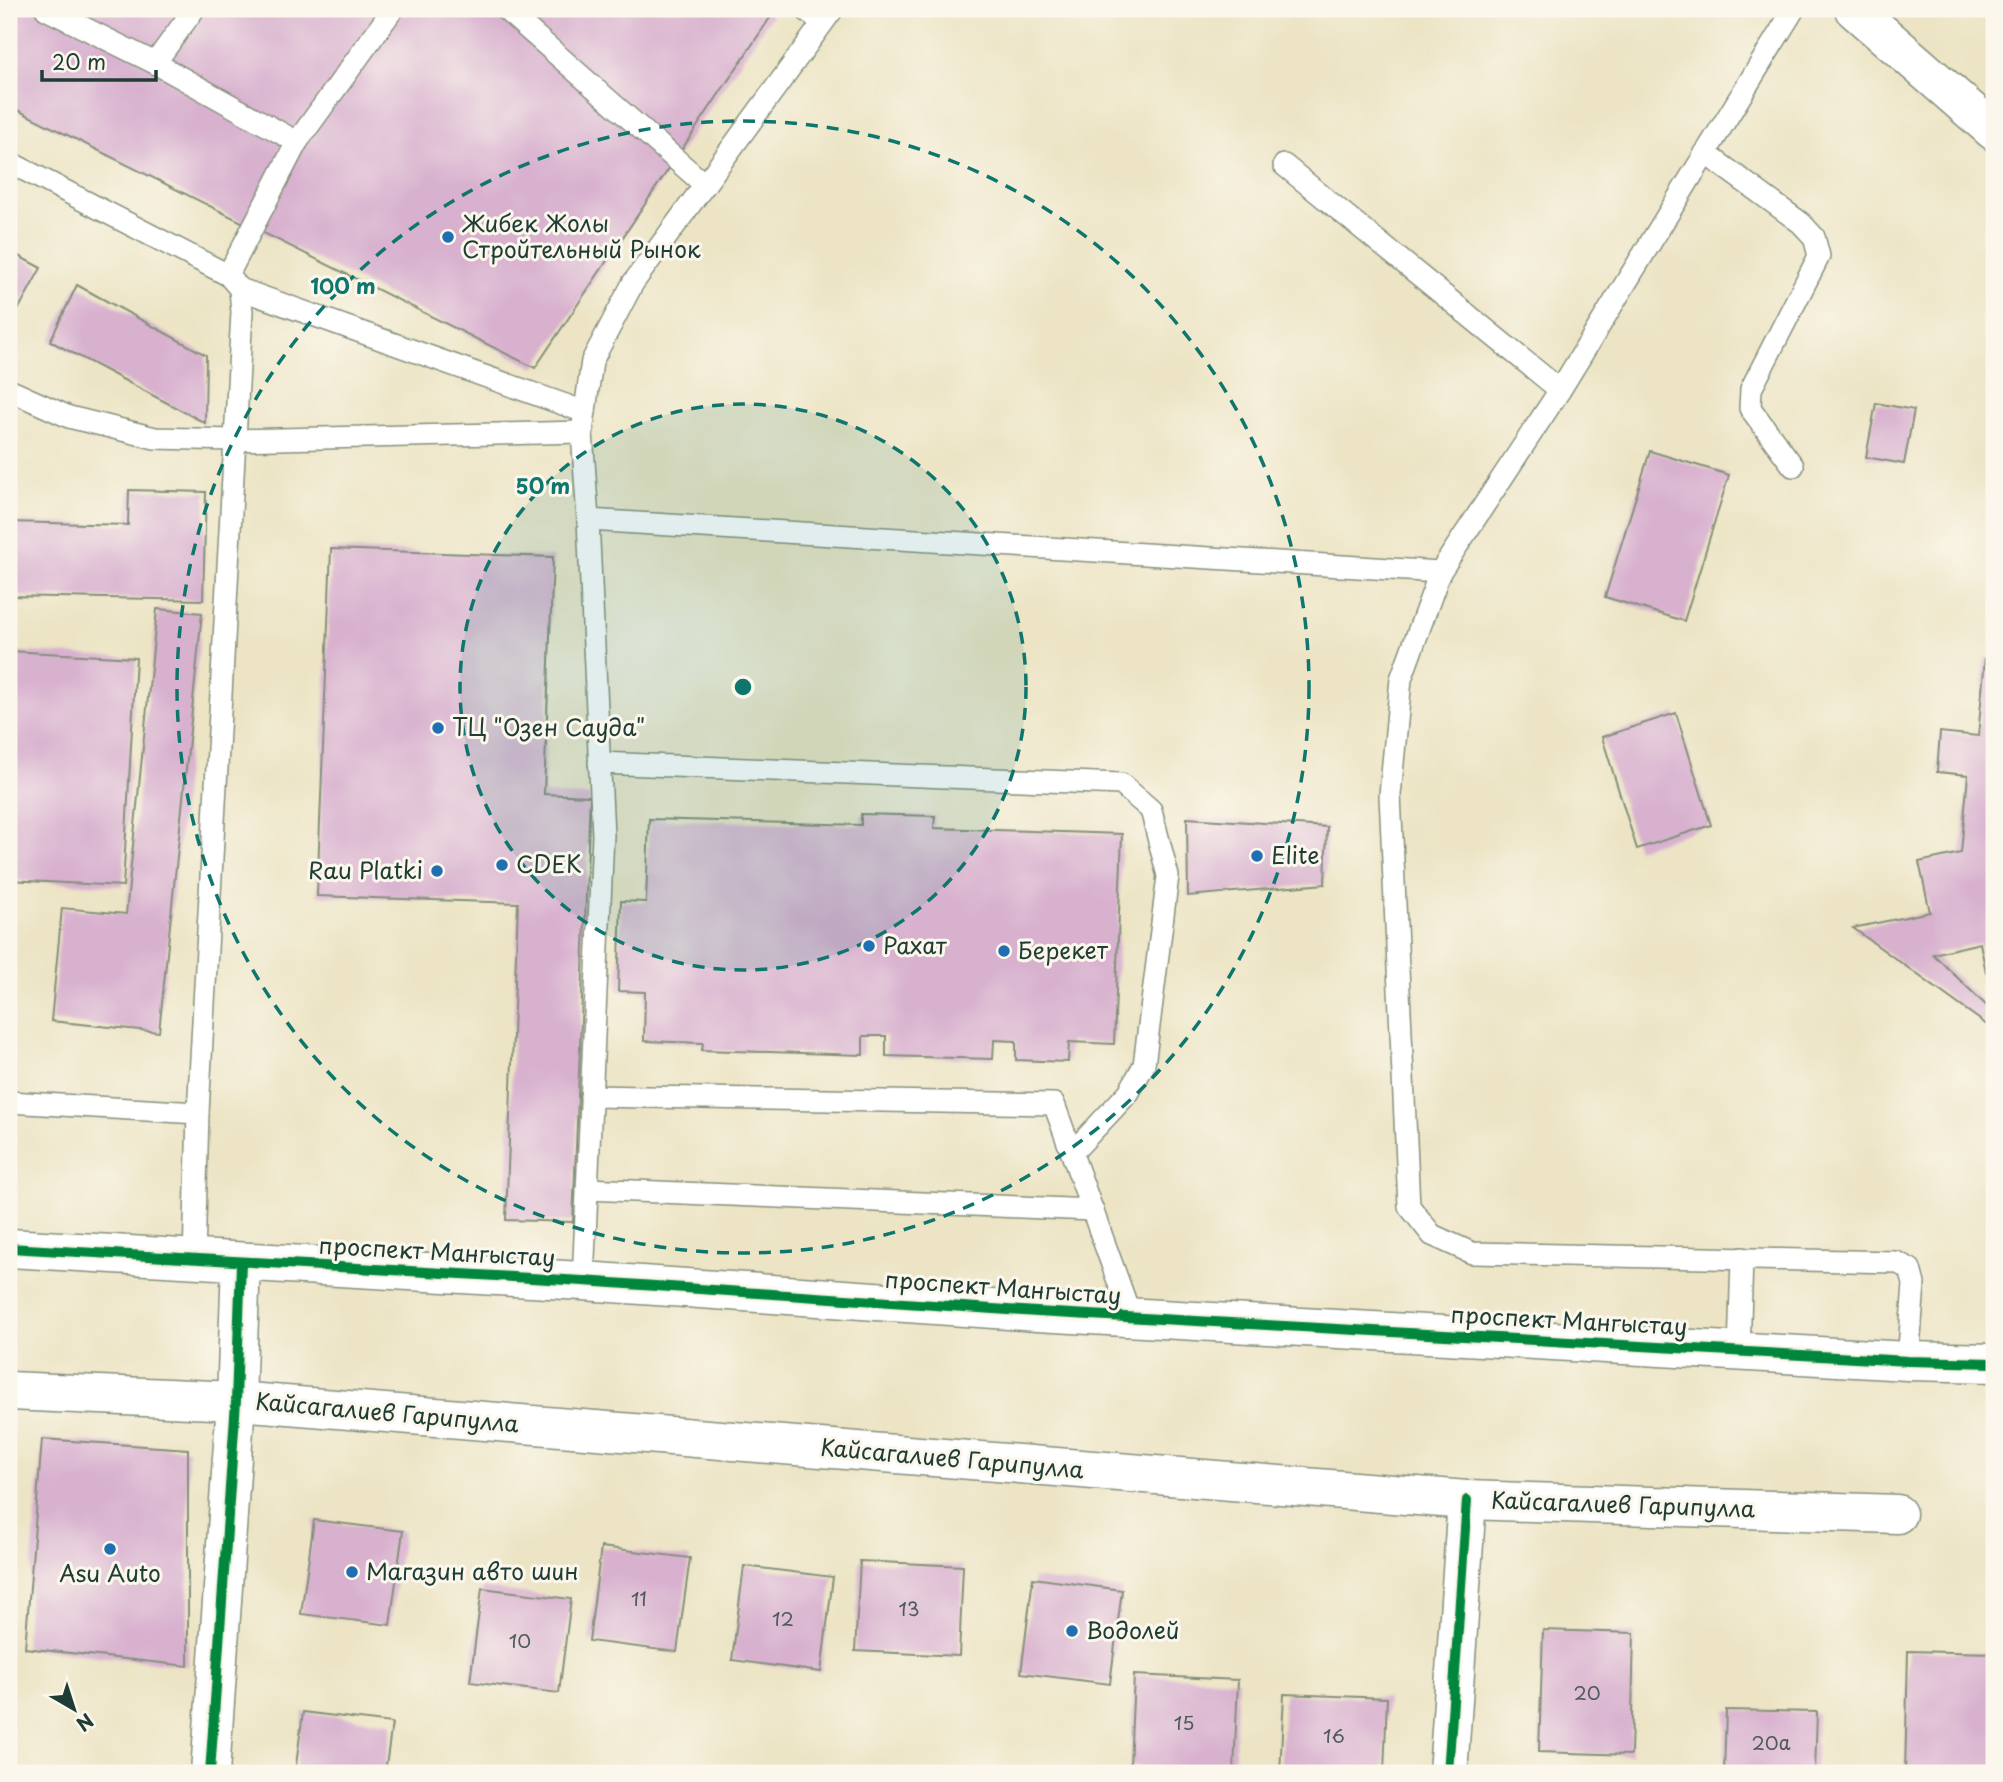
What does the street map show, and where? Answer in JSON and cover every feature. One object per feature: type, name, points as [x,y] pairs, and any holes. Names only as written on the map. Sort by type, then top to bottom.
[{"type":"street","points":[[1854,9],[1994,131]]},
{"type":"street","name":"проспект Мангыстау","points":[[9,1248],[583,1281],[1131,1317],[1739,1352],[1994,1363]]},
{"type":"street","points":[[210,1773],[236,1401],[241,1262]]},
{"type":"street","name":"Кайсагалиев Гарипулла","points":[[9,1391],[236,1401],[1467,1500],[1897,1514]]},
{"type":"street","points":[[1448,1773],[1467,1500]]},
{"type":"lane","points":[[46,9],[155,63],[297,142]]},
{"type":"lane","points":[[155,63],[194,9]]},
{"type":"lane","points":[[194,1260],[198,1113],[242,312],[234,282],[297,142],[393,9]]},
{"type":"lane","points":[[505,9],[705,185]]},
{"type":"lane","points":[[583,1281],[603,835],[584,422],[592,361],[633,283],[828,16],[805,9]]},
{"type":"lane","points":[[1794,9],[1560,390],[1440,572],[1401,679],[1390,795],[1409,1206],[1432,1235],[1472,1253],[1896,1262],[1910,1269],[1914,1284],[1908,1361]]},
{"type":"lane","points":[[1705,153],[1801,223],[1814,237],[1819,256],[1751,389],[1750,408],[1793,466]]},
{"type":"lane","points":[[9,162],[234,282],[584,422]]},
{"type":"lane","points":[[1284,165],[1560,390]]},
{"type":"lane","points":[[9,390],[69,416],[155,438],[234,440],[584,422]]},
{"type":"lane","points":[[589,520],[1440,572]]},
{"type":"lane","points":[[599,763],[1121,784],[1151,810],[1168,876],[1144,1065],[1129,1092],[1072,1153]]},
{"type":"lane","points":[[592,1096],[1054,1104],[1131,1317]]},
{"type":"lane","points":[[9,1102],[198,1113]]},
{"type":"lane","points":[[587,1189],[1093,1210]]},
{"type":"lane","points":[[1739,1352],[1742,1258]]},
{"type":"building","name":"Жибек Жолы Стройтельный Рынок","points":[[9,9],[766,9],[772,15],[535,368],[9,106]]},
{"type":"building","points":[[9,251],[41,268],[12,321],[9,319]]},
{"type":"building","points":[[77,285],[206,355],[205,423],[50,341]]},
{"type":"building","points":[[1876,403],[1914,410],[1904,464],[1866,457]]},
{"type":"building","points":[[1650,451],[1729,475],[1684,621],[1605,597]]},
{"type":"building","points":[[129,490],[206,492],[203,600],[9,596],[9,522],[128,525]]},
{"type":"building","points":[[331,549],[553,557],[544,794],[590,796],[573,1222],[506,1220],[518,903],[317,896]]},
{"type":"building","points":[[157,609],[202,613],[159,1032],[51,1021],[62,908],[126,914]]},
{"type":"building","points":[[9,651],[136,658],[123,886],[9,880]]},
{"type":"building","points":[[1985,658],[1994,658],[1994,972],[1986,972],[1980,943],[1933,954],[1994,1013],[1994,1030],[1853,928],[1930,912],[1919,862],[1961,853],[1968,775],[1937,772],[1940,732],[1978,736]]},
{"type":"building","points":[[1676,713],[1711,825],[1637,849],[1602,737]]},
{"type":"building","name":"Рахат","points":[[861,814],[935,816],[934,828],[1122,834],[1114,1044],[1069,1042],[1068,1062],[1016,1060],[1016,1041],[994,1040],[993,1059],[886,1056],[886,1036],[863,1036],[863,1055],[702,1050],[703,1043],[644,1041],[645,992],[618,991],[621,901],[646,902],[649,819],[861,825]]},
{"type":"building","name":"Elite","points":[[1187,818],[1327,827],[1325,884],[1188,896]]},
{"type":"building","name":"Asu Auto","points":[[42,1439],[188,1449],[188,1666],[25,1648]]},
{"type":"building","name":"Магазин авто шин","points":[[314,1520],[403,1531],[390,1625],[301,1614]]},
{"type":"building","points":[[601,1547],[690,1558],[677,1652],[589,1641]]},
{"type":"building","points":[[860,1561],[963,1566],[959,1656],[855,1651]]},
{"type":"building","points":[[744,1566],[833,1577],[821,1672],[732,1660]]},
{"type":"building","name":"Водолей","points":[[1033,1578],[1122,1590],[1110,1684],[1021,1673]]},
{"type":"building","points":[[482,1588],[571,1599],[559,1693],[470,1682]]},
{"type":"building","points":[[1543,1630],[1634,1633],[1631,1755],[1539,1752]]},
{"type":"building","points":[[1908,1651],[1994,1653],[1994,1773],[1905,1773]]},
{"type":"building","points":[[1134,1675],[1238,1680],[1234,1771],[1130,1766]]},
{"type":"building","points":[[1284,1694],[1387,1698],[1384,1773],[1280,1773]]},
{"type":"building","points":[[1726,1710],[1817,1712],[1815,1773],[1724,1773]]},
{"type":"building","points":[[303,1712],[392,1723],[385,1773],[295,1773]]},
{"type":"cycle path","points":[[9,1248],[583,1281],[1037,1312],[1908,1361],[1994,1363]]},
{"type":"cycle path","points":[[210,1773],[236,1401],[241,1262]]},
{"type":"cycle path","points":[[1448,1773],[1467,1500]]},
{"type":"place","name":"Жибек Жолы Стройтельный Рынок","points":[[448,237]]},
{"type":"place","name":"ТЦ \"Озен Сауда\"","points":[[438,728]]},
{"type":"place","name":"Elite","points":[[1257,856]]},
{"type":"place","name":"CDEK","points":[[502,865]]},
{"type":"place","name":"Rau Platki","points":[[437,871]]},
{"type":"place","name":"Рахат","points":[[869,946]]},
{"type":"place","name":"Берекет","points":[[1004,951]]},
{"type":"place","name":"Asu Auto","points":[[110,1549]]},
{"type":"place","name":"Магазин авто шин","points":[[352,1572]]},
{"type":"place","name":"Водолей","points":[[1072,1631]]}]
